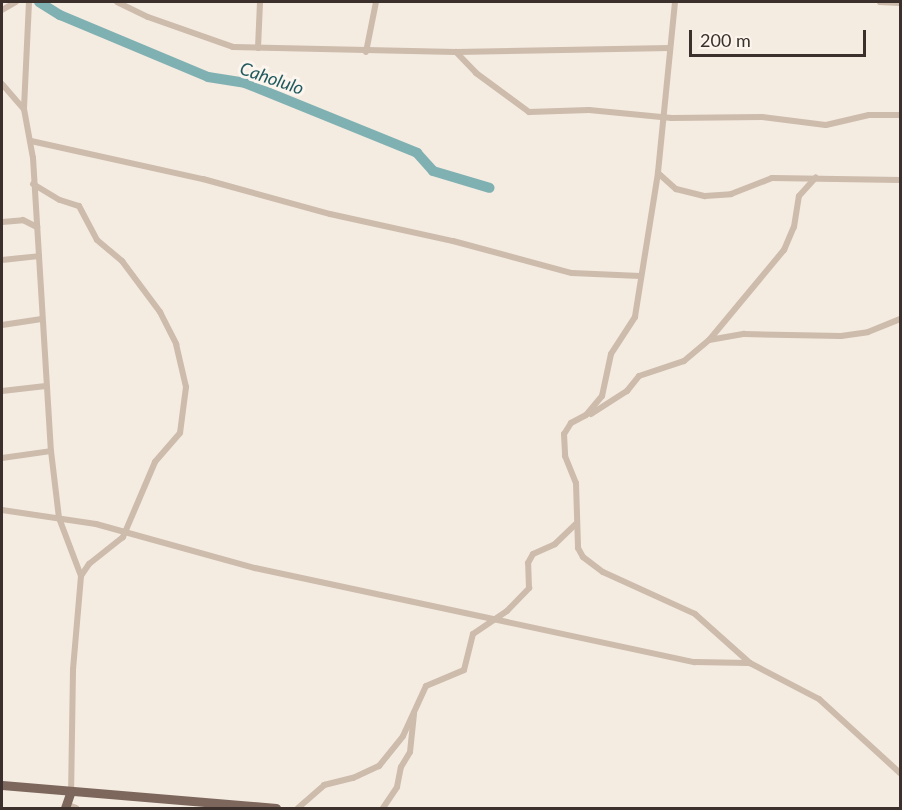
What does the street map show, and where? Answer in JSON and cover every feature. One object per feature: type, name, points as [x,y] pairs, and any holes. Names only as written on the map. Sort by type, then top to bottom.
[{"type":"main road","points":[[2,785],[276,808]]},
{"type":"main road","points":[[65,806],[71,791]]},
{"type":"street","points":[[2,10],[16,2]]},
{"type":"street","points":[[29,2],[24,109],[31,141],[51,451],[59,518],[81,576],[73,670],[71,791]]},
{"type":"street","points":[[117,2],[202,38],[228,46],[366,52],[670,48]]},
{"type":"street","points":[[258,48],[260,2]]},
{"type":"street","points":[[366,52],[376,2]]},
{"type":"street","points":[[586,415],[602,396],[611,354],[635,317],[658,173],[675,2]]},
{"type":"street","points":[[880,2],[900,3]]},
{"type":"street","points":[[456,52],[476,73],[529,112],[589,110],[662,116],[762,117],[834,125],[869,115],[900,115]]},
{"type":"street","points":[[2,84],[24,109]]},
{"type":"street","points":[[31,141],[203,179],[330,214],[453,241],[572,273],[640,276]]},
{"type":"street","points":[[658,173],[676,189],[705,196],[731,194],[772,178],[900,180]]},
{"type":"street","points":[[816,177],[800,196],[794,227],[784,250],[709,340],[684,361],[646,372],[620,396],[567,428],[563,444],[576,483],[578,548],[589,562],[695,614],[750,663],[819,699],[900,773]]},
{"type":"street","points":[[33,184],[81,208],[97,240],[122,261],[160,312],[183,371],[186,387],[182,428],[155,462],[126,531],[120,541],[89,564],[81,576]]},
{"type":"street","points":[[2,222],[23,220],[37,227]]},
{"type":"street","points":[[2,260],[39,256]]},
{"type":"street","points":[[2,324],[42,319]]},
{"type":"street","points":[[709,340],[744,334],[841,336],[868,332],[900,319]]},
{"type":"street","points":[[2,391],[46,386]]},
{"type":"street","points":[[2,458],[51,451]]},
{"type":"street","points":[[2,510],[126,531],[255,568],[694,662],[750,663]]},
{"type":"street","points":[[298,808],[324,785],[353,778],[379,766],[404,736],[414,706],[432,681],[464,670],[470,639],[529,588],[528,563],[533,554],[555,544],[576,524]]},
{"type":"street","points":[[383,808],[398,787],[401,767],[413,743],[414,706]]},
{"type":"street","points":[[65,806],[76,808]]},
{"type":"waterway","name":"Caholulo","points":[[39,2],[60,15],[208,77],[245,83],[417,153],[433,171],[490,188]]}]
